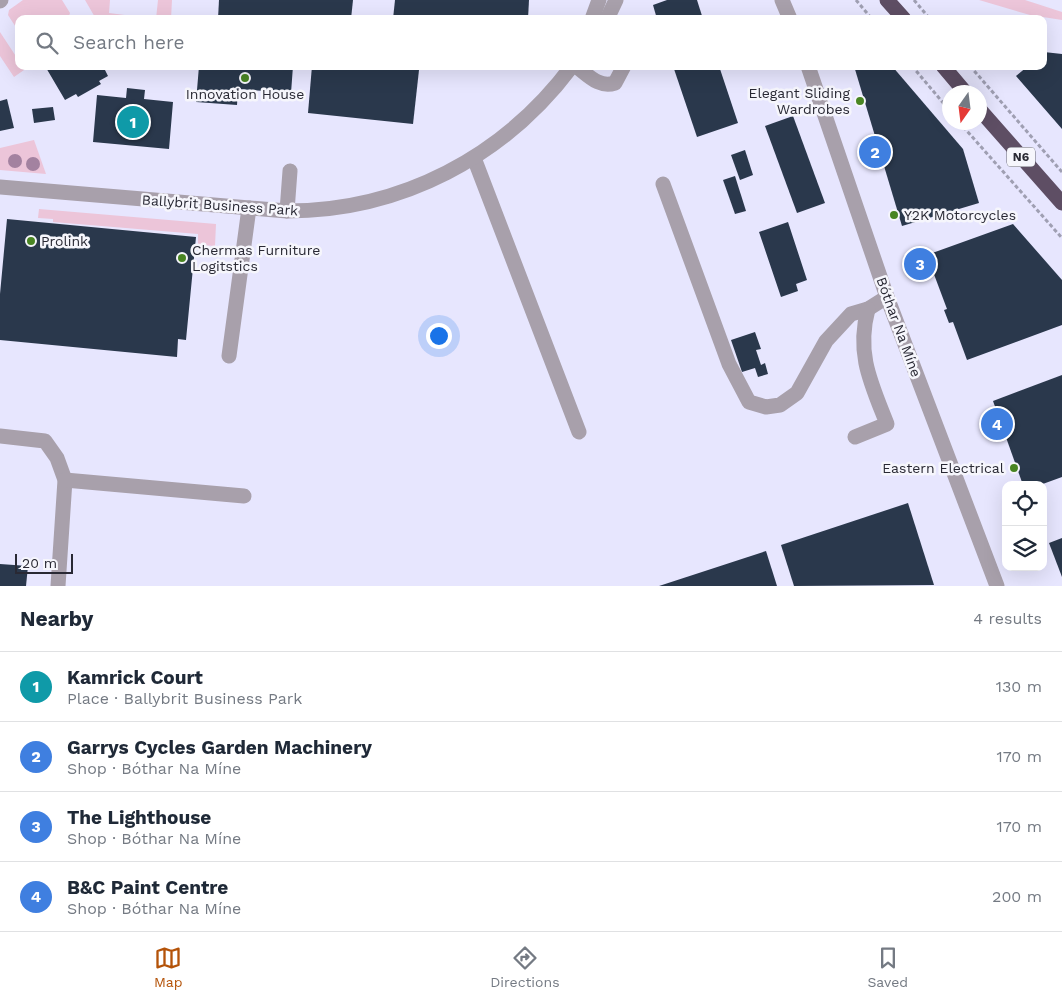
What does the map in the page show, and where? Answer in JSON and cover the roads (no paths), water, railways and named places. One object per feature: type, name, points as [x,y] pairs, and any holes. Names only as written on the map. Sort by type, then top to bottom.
[{"type":"highway","points":[[891,2],[901,15]]},
{"type":"highway","points":[[946,70],[959,85]]},
{"type":"highway","name":"N6","points":[[987,118],[1062,203]]},
{"type":"street","points":[[593,15],[599,0]]},
{"type":"street","points":[[609,15],[616,0]]},
{"type":"street","points":[[782,0],[788,15]]},
{"type":"street","name":"Ballybrit Business Park","points":[[0,187],[287,211],[343,208],[382,200],[432,181],[474,158],[525,120],[553,92],[569,70]]},
{"type":"street","points":[[581,70],[597,82],[606,86],[615,83],[622,70]]},
{"type":"street","name":"Bóthar Na Míne","points":[[809,70],[887,297],[997,586]]},
{"type":"street","points":[[474,158],[579,432]]},
{"type":"street","points":[[287,211],[290,171]]},
{"type":"street","points":[[663,184],[729,364],[749,402],[766,407],[780,405],[797,392],[826,341],[850,314],[868,309],[887,297]]},
{"type":"street","points":[[228,356],[249,208]]},
{"type":"street","points":[[855,437],[887,424],[864,364],[865,322],[868,309]]},
{"type":"street","points":[[0,436],[45,440],[56,458],[65,480],[58,586]]},
{"type":"street","points":[[65,480],[244,496]]},
{"type":"place","name":"Innovation House","points":[[245,78]]},
{"type":"place","name":"Elegant Sliding Wardrobes","points":[[860,101]]},
{"type":"place","name":"Kamrick Court","points":[[133,122]]},
{"type":"place","name":"Garrys Cycles Garden Machinery","points":[[875,152]]},
{"type":"place","name":"Y2K Motorcycles","points":[[894,215]]},
{"type":"place","name":"Prolink","points":[[31,241]]},
{"type":"place","name":"Chermas Furniture Logitstics","points":[[182,258]]},
{"type":"place","name":"The Lighthouse","points":[[920,264]]},
{"type":"place","name":"B&C Paint Centre","points":[[997,424]]},
{"type":"place","name":"Eastern Electrical","points":[[1014,468]]}]
